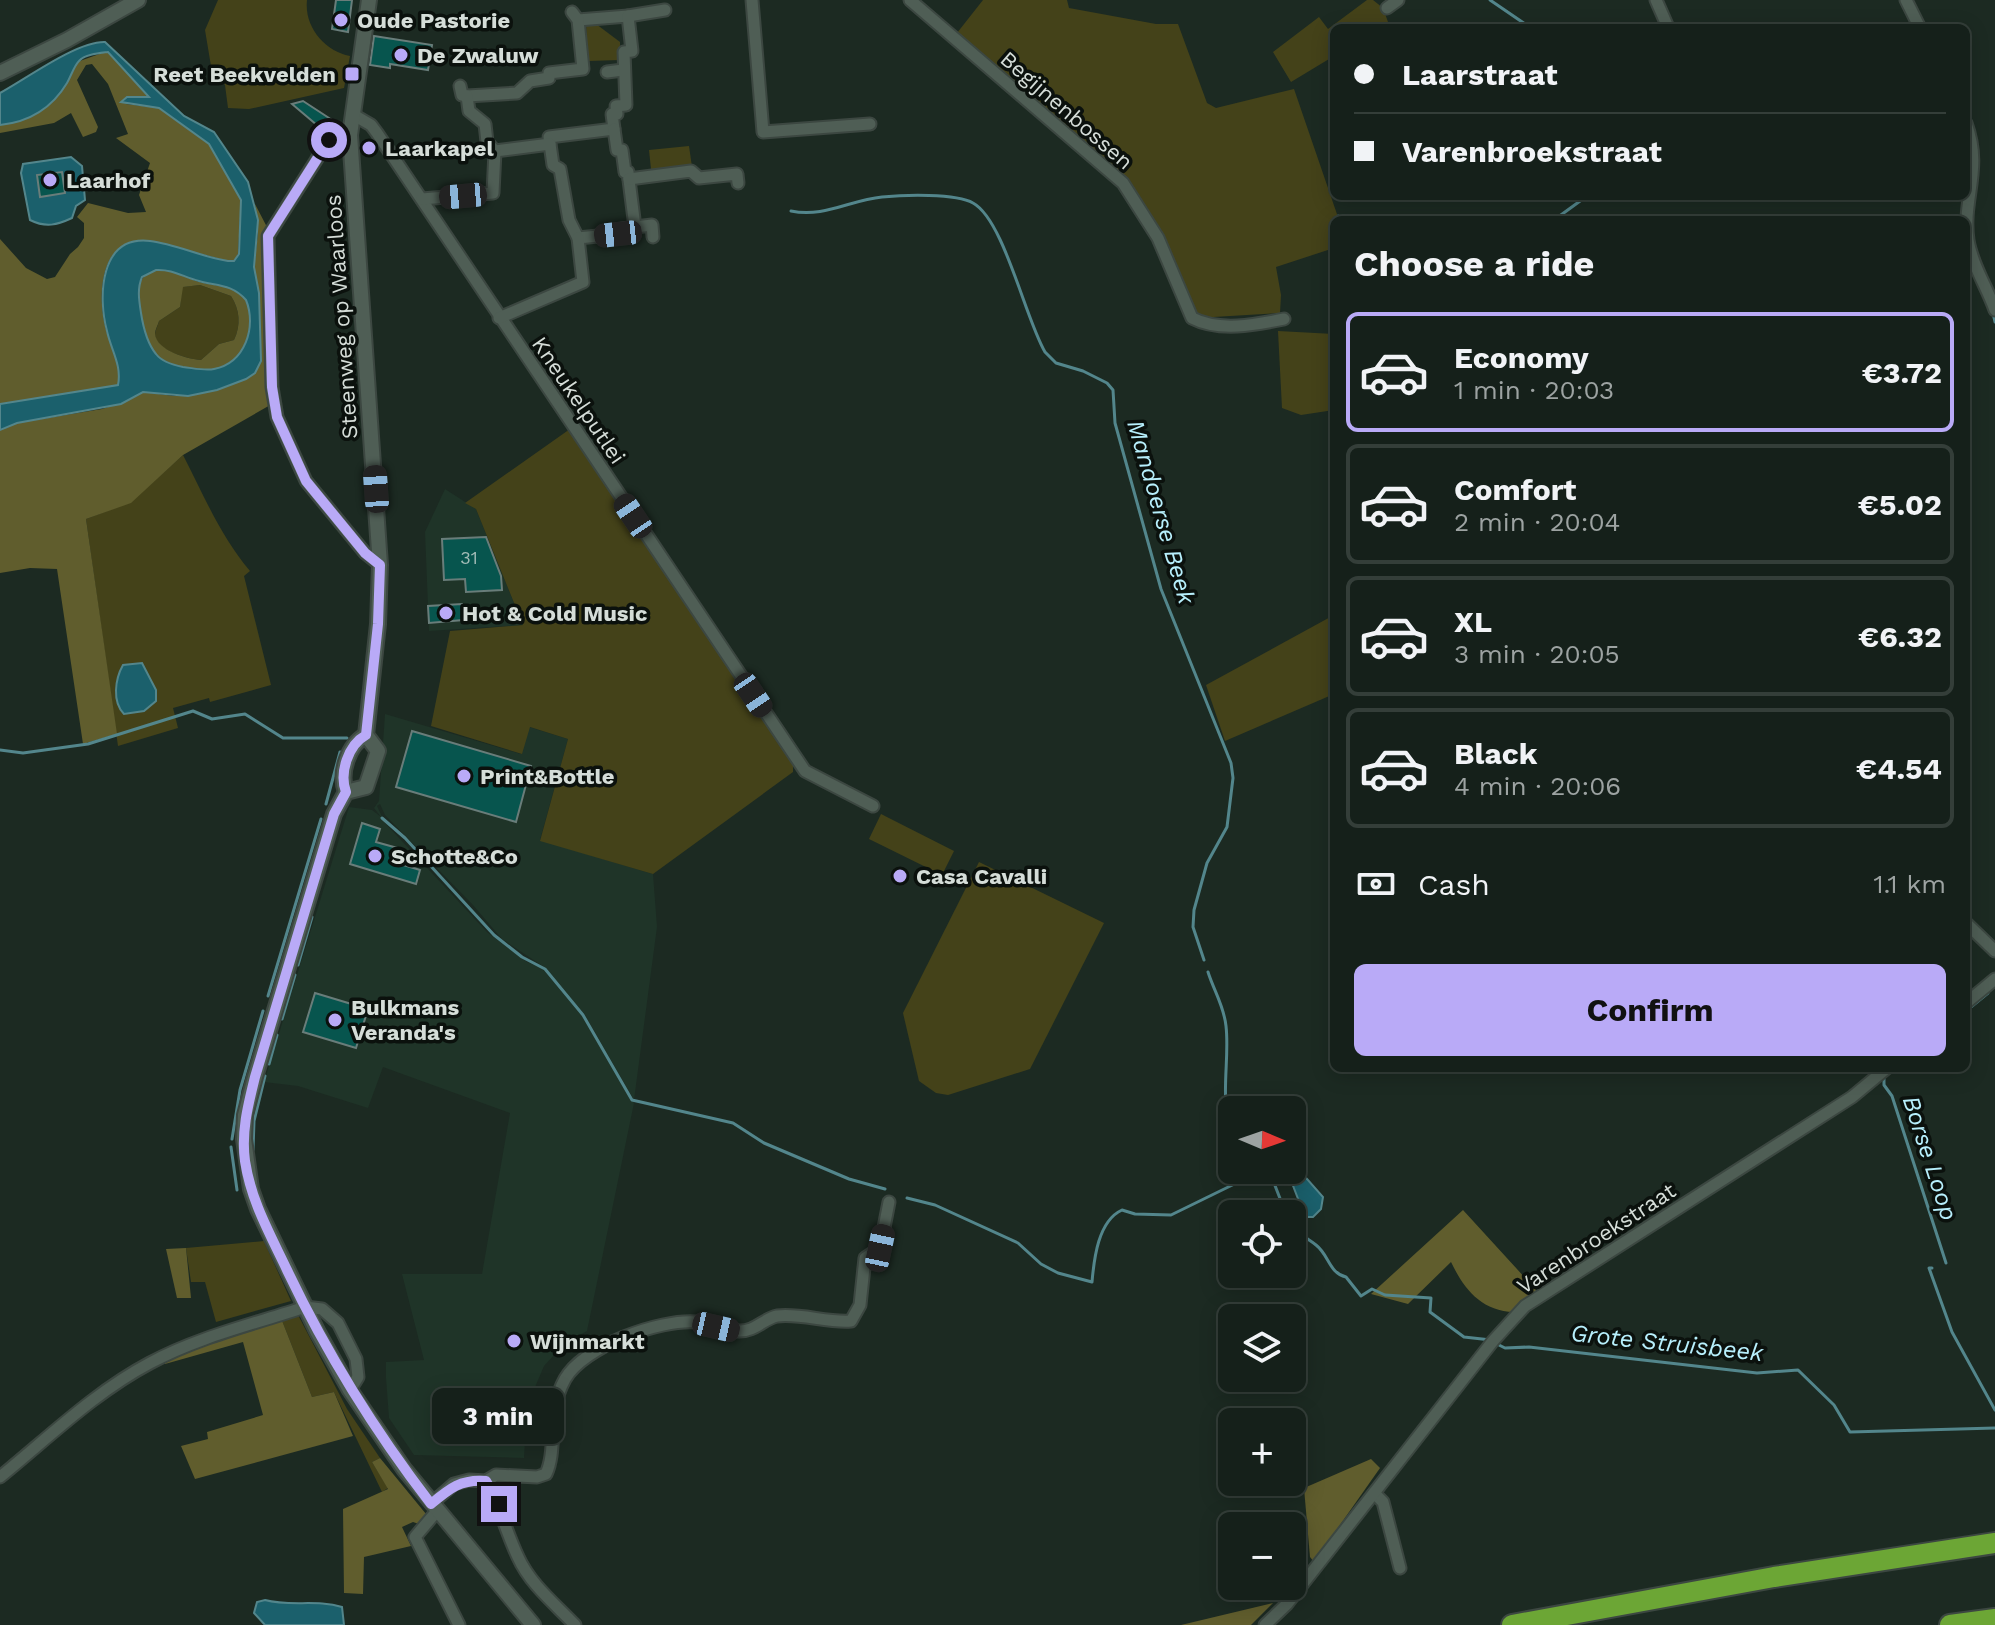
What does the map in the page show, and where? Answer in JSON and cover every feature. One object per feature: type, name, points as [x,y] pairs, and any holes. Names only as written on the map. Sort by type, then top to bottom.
[{"type":"highway","points":[[1512,1625],[1774,1577],[1995,1543]]},
{"type":"highway","points":[[1950,1625],[1995,1619]]},
{"type":"street","points":[[0,73],[138,0]]},
{"type":"street","name":"Steenweg op Waarloos","points":[[346,792],[342,782],[351,749],[366,735],[378,624],[380,565],[350,135],[369,0]]},
{"type":"street","points":[[752,0],[763,132],[870,124]]},
{"type":"street","name":"Begijnenbossen","points":[[910,0],[1123,183],[1158,238],[1192,318],[1218,326],[1255,325],[1284,319]]},
{"type":"street","points":[[1387,8],[1398,0]]},
{"type":"street","points":[[1656,0],[1667,24]]},
{"type":"street","points":[[1906,0],[1918,24]]},
{"type":"street","points":[[422,199],[493,193],[495,151],[487,142],[485,124],[469,111],[464,91],[517,93],[530,81],[549,78],[549,73],[588,69],[575,16],[628,16],[665,10]]},
{"type":"street","points":[[628,16],[632,51],[624,52],[626,105],[616,106],[617,114],[612,114],[617,150],[622,150],[625,172],[628,172],[635,227]]},
{"type":"street","points":[[607,72],[623,70]]},
{"type":"street","name":"Kneukelputlei","points":[[352,114],[371,125],[805,771],[873,806]]},
{"type":"street","points":[[499,318],[583,282],[578,238],[569,220],[560,169],[553,165],[549,137],[614,129]]},
{"type":"street","points":[[1970,133],[1975,168],[1970,219]]},
{"type":"street","points":[[350,135],[329,140],[270,228],[266,252],[271,373],[277,417],[306,481],[365,553],[380,565]]},
{"type":"street","points":[[495,151],[550,144]]},
{"type":"street","points":[[629,179],[691,171],[699,178],[737,174],[738,183]]},
{"type":"street","points":[[578,238],[618,234],[617,230],[652,225],[653,237]]},
{"type":"street","points":[[1970,244],[1995,310]]},
{"type":"street","name":"Steenweg op Waarloos","points":[[366,735],[378,751],[372,777],[366,787],[346,792],[334,814],[245,1115],[245,1159],[251,1189],[305,1307],[350,1390],[434,1508],[533,1625]]},
{"type":"street","points":[[1970,927],[1995,951]]},
{"type":"street","points":[[1970,1000],[1995,979]]},
{"type":"street","name":"Varenbroekstraat","points":[[1265,1625],[1287,1604],[1493,1341],[1525,1306],[1852,1097],[1882,1072]]},
{"type":"street","points":[[459,1625],[415,1537],[454,1484],[469,1480],[486,1481],[496,1475],[537,1477],[546,1474],[556,1398],[567,1376],[580,1360],[604,1346],[676,1323],[696,1322],[736,1332],[753,1331],[776,1316],[851,1321],[860,1305],[865,1258],[880,1248],[889,1202]]},
{"type":"street","points":[[0,1477],[97,1398],[150,1363],[185,1346],[305,1307],[322,1309],[338,1323],[356,1359],[358,1377],[350,1390]]},
{"type":"street","points":[[486,1481],[499,1504],[518,1559],[531,1579],[575,1625]]},
{"type":"street","points":[[1374,1493],[1383,1502],[1400,1568]]},
{"type":"shaded area","points":[[218,0],[307,0],[309,19],[318,36],[332,49],[350,56],[344,88],[249,109],[228,108],[225,85],[211,66],[205,30]]},
{"type":"shaded area","points":[[983,0],[1067,0],[1069,8],[1156,24],[1178,24],[1207,103],[1216,108],[1294,89],[1338,216],[1330,216],[1330,249],[1276,267],[1281,295],[1280,313],[1197,318],[1158,236],[1101,156],[957,33]]},
{"type":"shaded area","points":[[1367,0],[1373,0],[1383,8],[1388,22],[1385,24],[1335,24]]},
{"type":"shaded area","points":[[1319,17],[1328,29],[1330,28],[1330,58],[1291,82],[1273,52]]},
{"type":"shaded area","points":[[596,24],[620,42],[620,60],[588,61],[586,25]]},
{"type":"shaded area","points":[[105,52],[150,98],[126,104],[159,108],[209,144],[241,200],[238,254],[234,261],[228,261],[167,245],[112,256],[102,284],[102,306],[105,327],[118,366],[118,385],[0,404],[0,239],[26,268],[47,279],[55,277],[84,238],[84,223],[77,217],[88,203],[128,213],[146,212],[139,195],[150,163],[116,138],[128,134],[108,84],[92,64],[86,65],[77,80],[98,127],[96,132],[83,137],[71,113],[54,123],[0,133],[0,125],[35,111],[56,94],[77,62]]},
{"type":"shaded area","points":[[689,146],[692,167],[655,172],[651,169],[649,150]]},
{"type":"shaded area","points":[[255,204],[268,229],[272,404],[183,455],[131,503],[86,519],[117,734],[83,744],[57,569],[30,568],[0,573],[0,430],[17,423],[102,409],[143,392],[174,396],[200,394],[246,379],[259,366],[259,293],[254,267],[258,233]]},
{"type":"shaded area","points":[[169,270],[196,281],[229,288],[246,300],[250,321],[241,352],[225,365],[203,370],[173,364],[156,354],[147,339],[140,311],[139,284],[147,272]],"holes":[[[200,285],[231,296],[238,318],[234,340],[219,344],[201,360],[174,353],[157,340],[155,332],[159,321],[180,307],[183,287]]]},
{"type":"shaded area","points":[[200,285],[231,296],[238,318],[234,340],[219,344],[201,360],[167,350],[155,335],[159,321],[180,307],[182,287]]},
{"type":"shaded area","points":[[1278,331],[1330,334],[1330,411],[1301,415],[1282,408]]},
{"type":"shaded area","points":[[570,429],[793,761],[793,772],[653,874],[540,841],[568,739],[530,727],[522,754],[431,726],[450,631],[523,625],[476,509],[465,503]]},
{"type":"shaded area","points":[[183,455],[221,529],[250,571],[244,576],[271,685],[210,702],[209,698],[173,708],[178,728],[118,746],[86,519],[131,502]]},
{"type":"shaded area","points":[[445,489],[476,509],[523,625],[429,631],[425,532]]},
{"type":"shaded area","points":[[1330,617],[1330,696],[1225,741],[1206,685]]},
{"type":"shaded area","points":[[385,714],[521,754],[529,727],[568,739],[540,840],[653,874],[657,927],[634,1100],[585,1015],[547,969],[502,939],[385,815],[380,804],[377,806],[385,823],[487,932],[527,962],[542,968],[583,1017],[634,1103],[587,1331],[564,1344],[544,1366],[527,1406],[524,1458],[414,1455],[389,1418],[386,1378],[386,1362],[424,1360],[402,1274],[482,1274],[510,1113],[383,1067],[368,1108],[298,1086],[264,1082],[349,807],[372,810],[381,817],[374,808],[379,801]]},
{"type":"shaded area","points":[[881,814],[954,851],[942,875],[869,839]]},
{"type":"shaded area","points":[[979,862],[1104,923],[1030,1069],[948,1095],[936,1093],[919,1081],[903,1013]]},
{"type":"shaded area","points":[[1463,1210],[1538,1292],[1514,1312],[1492,1308],[1475,1297],[1451,1262],[1408,1304],[1371,1294]]},
{"type":"shaded area","points":[[264,1241],[291,1301],[216,1322],[205,1282],[191,1282],[186,1248]]},
{"type":"shaded area","points":[[186,1248],[191,1298],[177,1298],[166,1249]]},
{"type":"shaded area","points":[[297,1313],[347,1409],[380,1458],[372,1462],[388,1488],[382,1492],[334,1392],[312,1397],[281,1318]]},
{"type":"shaded area","points":[[281,1318],[312,1397],[334,1392],[353,1436],[195,1479],[181,1446],[208,1439],[207,1432],[263,1415],[243,1342],[165,1364],[163,1358]]},
{"type":"shaded area","points":[[380,1458],[426,1514],[419,1524],[413,1522],[402,1527],[411,1546],[364,1557],[363,1594],[344,1593],[343,1509],[388,1489],[372,1462]]},
{"type":"shaded area","points":[[1371,1459],[1380,1468],[1314,1562],[1310,1557],[1306,1487]]},
{"type":"shaded area","points":[[1273,1603],[1251,1625],[1181,1625]]},
{"type":"water","points":[[105,42],[184,116],[214,132],[248,182],[258,220],[254,267],[259,293],[261,361],[255,373],[246,379],[217,390],[188,396],[143,392],[121,404],[17,423],[0,430],[0,404],[118,385],[117,364],[104,317],[103,286],[106,271],[120,248],[133,242],[150,241],[228,261],[234,261],[239,254],[241,200],[209,144],[159,108],[121,102],[127,97],[149,97],[108,52],[82,59],[61,92],[39,112],[21,121],[0,125],[0,93],[66,54]],"holes":[[[162,270],[230,288],[246,300],[249,332],[241,352],[234,359],[214,369],[203,370],[172,364],[156,354],[144,329],[139,290],[142,277]]]},
{"type":"water","points":[[71,157],[82,166],[85,200],[76,206],[72,218],[61,222],[46,225],[30,220],[21,173],[23,164]]},
{"type":"water","points":[[142,663],[156,690],[156,701],[144,711],[124,714],[116,697],[120,671],[123,665]]},
{"type":"water","points":[[1306,1178],[1323,1197],[1321,1209],[1313,1217],[1306,1217],[1306,1200],[1298,1200],[1292,1184],[1306,1184]]},
{"type":"water","points":[[265,1600],[342,1607],[344,1625],[265,1625],[254,1613],[257,1602]]},
{"type":"building","name":"Oude Pastorie","points":[[336,0],[352,0],[348,32],[332,29]]},
{"type":"building","name":"De Zwaluw","points":[[374,36],[432,45],[428,70],[390,64],[390,68],[370,65]]},
{"type":"building","points":[[303,101],[332,120],[324,131],[292,104]]},
{"type":"building","name":"Laarhof","points":[[62,172],[65,193],[40,197],[37,175]]},
{"type":"building","points":[[486,537],[501,576],[502,590],[466,592],[465,579],[444,580],[442,539]]},
{"type":"building","name":"Hot & Cold Music","points":[[462,604],[463,620],[429,623],[428,606]]},
{"type":"building","name":"Print&Bottle","points":[[412,731],[531,766],[516,822],[396,787]]},
{"type":"building","name":"Schotte&Co","points":[[362,823],[380,829],[376,842],[401,849],[397,863],[420,870],[416,884],[350,864]]},
{"type":"building","name":"Bulkmans Veranda's","points":[[315,993],[368,1009],[356,1048],[303,1032]]},
{"type":"waterway","points":[[1490,0],[1525,24]]},
{"type":"waterway","name":"Mandoerse Beek","points":[[791,211],[815,212],[870,199],[903,196],[942,196],[973,203],[995,229],[1045,352],[1056,363],[1083,371],[1107,383],[1113,390],[1115,423],[1161,589],[1231,763],[1233,778],[1227,827],[1207,863],[1194,910],[1193,927],[1204,960]]},
{"type":"waterway","points":[[1560,216],[1582,200]]},
{"type":"waterway","name":"Borse Loop","points":[[1993,313],[1995,322]]},
{"type":"waterway","name":"Grote Struisbeek","points":[[0,750],[23,753],[88,744],[193,711],[212,719],[245,714],[283,738],[347,738]]},
{"type":"waterway","points":[[326,804],[340,752]]},
{"type":"waterway","name":"Grote Struisbeek","points":[[382,818],[405,838],[494,935],[522,957],[545,969],[583,1015],[632,1100],[733,1123],[764,1143],[849,1179],[885,1189]]},
{"type":"waterway","points":[[268,996],[321,819]]},
{"type":"waterway","points":[[298,965],[312,917]]},
{"type":"waterway","name":"Mandoerse Beek","points":[[1208,972],[1226,1026],[1225,1096]]},
{"type":"waterway","points":[[282,1019],[295,975]]},
{"type":"waterway","name":"Borse Loop","points":[[1970,1008],[1988,993]]},
{"type":"waterway","points":[[232,1139],[240,1090],[263,1011]]},
{"type":"waterway","points":[[269,1064],[277,1035]]},
{"type":"waterway","points":[[253,1150],[254,1121],[265,1076]]},
{"type":"waterway","name":"Borse Loop","points":[[1884,1077],[1884,1085],[1892,1096],[1946,1263]]},
{"type":"waterway","points":[[231,1147],[237,1190]]},
{"type":"waterway","name":"Grote Struisbeek","points":[[907,1198],[935,1205],[1018,1243],[1041,1264],[1058,1273],[1092,1282],[1102,1232],[1114,1215],[1122,1210],[1135,1214],[1171,1215],[1261,1171],[1269,1170],[1281,1200]]},
{"type":"waterway","name":"Grote Struisbeek","points":[[1306,1238],[1320,1249],[1332,1268],[1346,1277],[1361,1296],[1372,1289],[1385,1295],[1431,1298],[1430,1312],[1464,1337],[1491,1340]]},
{"type":"waterway","name":"Borse Loop","points":[[1932,1268],[1929,1268],[1952,1332],[1995,1410]]},
{"type":"waterway","name":"Grote Struisbeek","points":[[1497,1344],[1505,1348],[1529,1347],[1757,1373],[1798,1370],[1834,1405],[1850,1432],[1995,1428]]},
{"type":"place","name":"Oude Pastorie","points":[[341,20]]},
{"type":"place","name":"De Zwaluw","points":[[401,55]]},
{"type":"place","name":"Reet Beekvelden","points":[[352,74]]},
{"type":"place","name":"Laarkapel","points":[[369,148]]},
{"type":"place","name":"Laarhof","points":[[50,180]]},
{"type":"place","name":"Hot & Cold Music","points":[[446,613]]},
{"type":"place","name":"Print&Bottle","points":[[464,776]]},
{"type":"place","name":"Schotte&Co","points":[[375,856]]},
{"type":"place","name":"Casa Cavalli","points":[[900,876]]},
{"type":"place","name":"Bulkmans Veranda's","points":[[335,1020]]},
{"type":"place","name":"Wijnmarkt","points":[[514,1341]]},
{"type":"route","points":[[329,140],[282,209],[268,236],[266,252],[272,387],[282,431],[306,481],[365,553],[380,565],[378,624],[366,735],[351,749],[342,782],[346,792],[334,814],[255,1077],[245,1115],[245,1159],[258,1209],[317,1331],[350,1390],[404,1469],[431,1504],[454,1484],[469,1480],[486,1481],[499,1504]]}]
